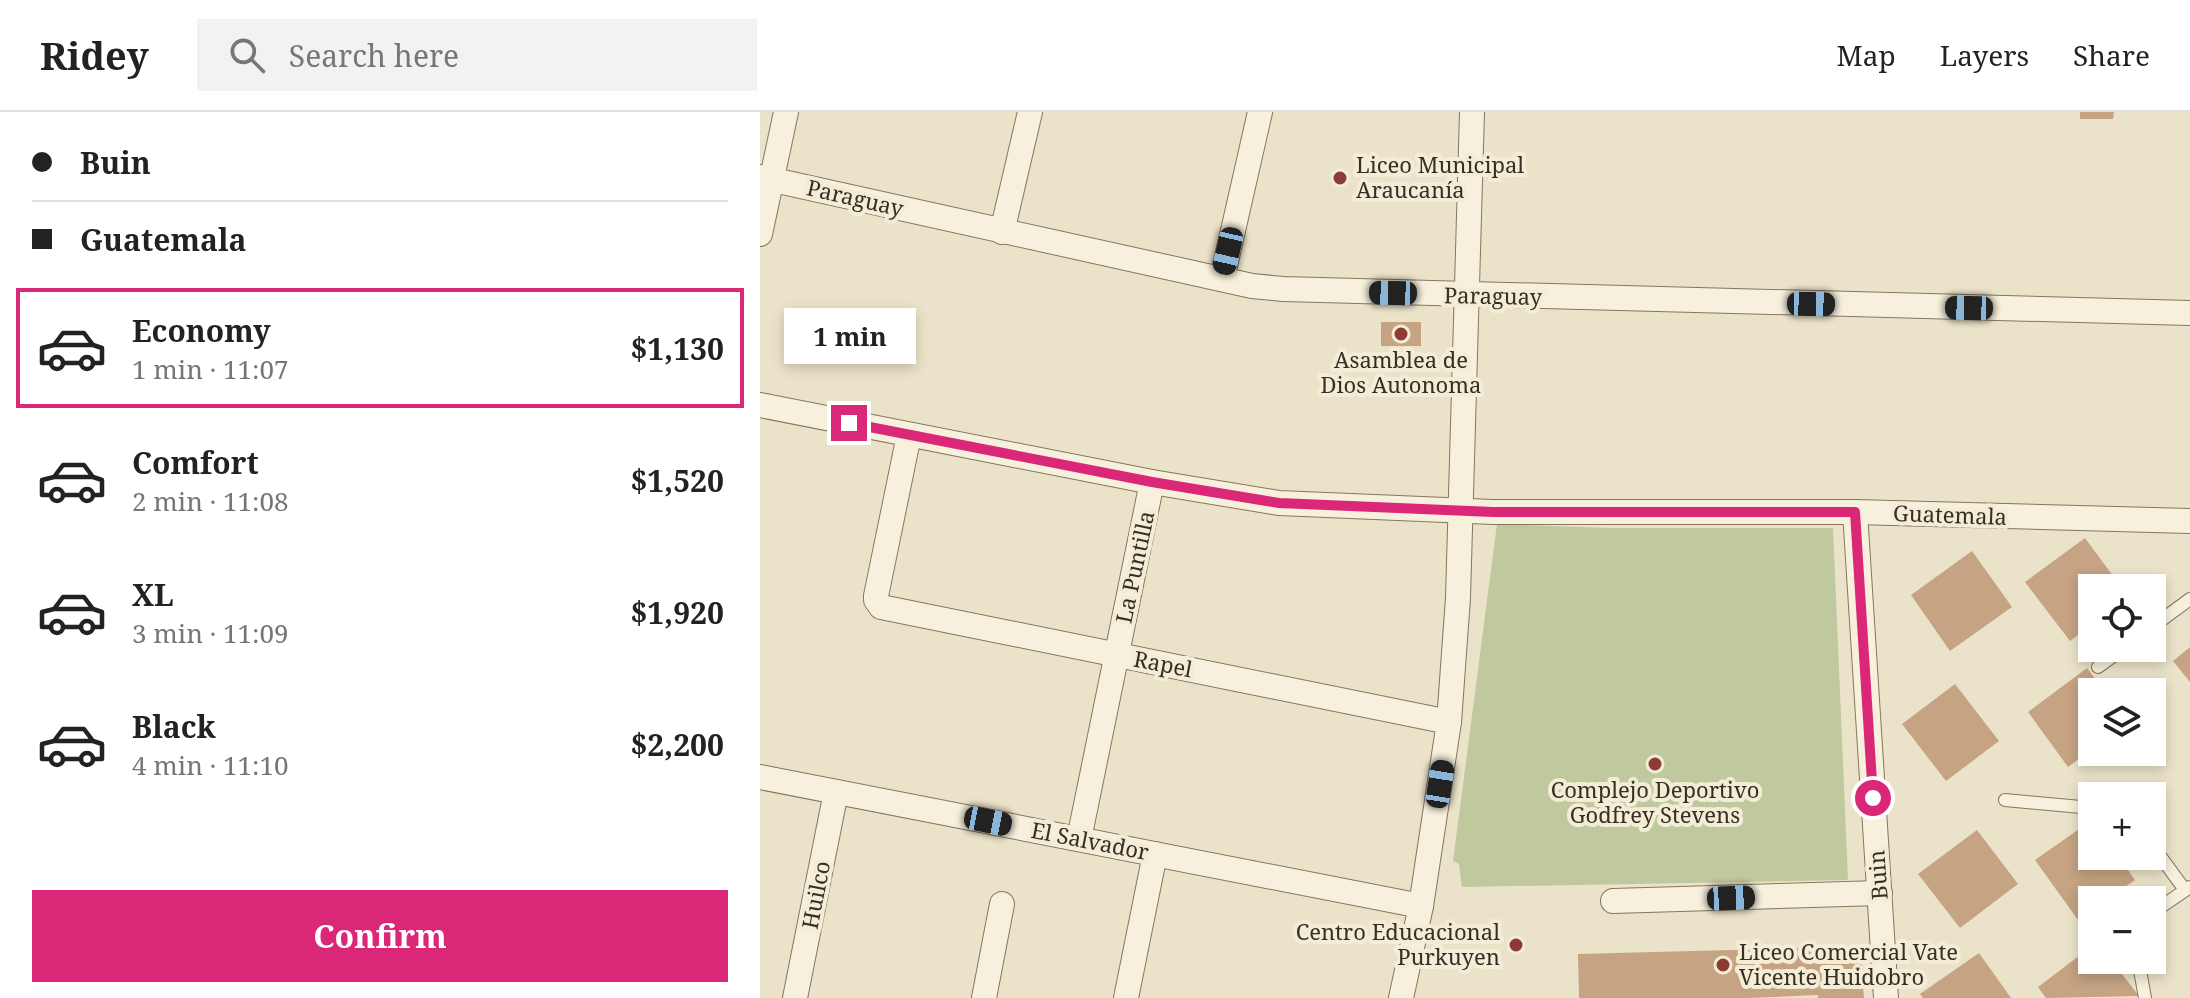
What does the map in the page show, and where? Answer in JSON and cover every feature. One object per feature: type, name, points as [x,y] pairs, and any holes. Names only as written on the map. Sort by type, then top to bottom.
[{"type":"street","points":[[760,234],[766,178],[786,112]]},
{"type":"street","points":[[1002,232],[1030,112]]},
{"type":"street","points":[[1222,279],[1260,112]]},
{"type":"street","points":[[1401,998],[1421,906],[1449,722],[1458,598],[1472,112]]},
{"type":"street","name":"Paraguay","points":[[766,178],[1252,286],[1314,292],[2190,313]]},
{"type":"street","name":"Guatemala","points":[[760,405],[1152,482],[1279,503],[1460,512],[1855,512],[2190,521]]},
{"type":"street","name":"Rapel","points":[[909,435],[876,596],[878,604],[885,608],[1449,722]]},
{"type":"street","name":"La Puntilla","points":[[1079,839],[1152,482]]},
{"type":"street","name":"Buin","points":[[1855,512],[1886,998]]},
{"type":"street","name":"El Salvador","points":[[760,777],[1421,906]]},
{"type":"street","name":"Huilco","points":[[795,998],[836,792]]},
{"type":"street","points":[[1126,998],[1155,854]]},
{"type":"street","points":[[1613,901],[1880,893]]},
{"type":"street","points":[[984,998],[1002,904]]},
{"type":"lane","points":[[2166,617],[2190,599]]},
{"type":"lane","points":[[2098,667],[2105,662]]},
{"type":"lane","points":[[2005,800],[2078,807]]},
{"type":"lane","points":[[2166,862],[2188,889],[2166,904]]},
{"type":"lane","points":[[2141,974],[2145,998]]},
{"type":"green space","name":"Complejo Deportivo Godfrey Stevens","points":[[1497,524],[1610,528],[1833,528],[1848,880],[1462,887],[1459,864],[1453,861]]},
{"type":"building","points":[[2080,112],[2114,112],[2113,119],[2080,119]]},
{"type":"building","name":"Asamblea de Dios Autonoma","points":[[1381,322],[1421,322],[1421,346],[1381,346]]},
{"type":"building","points":[[2085,538],[2112,574],[2078,574],[2078,635],[2070,641],[2025,582]]},
{"type":"building","points":[[1972,551],[2012,607],[1950,651],[1911,595]]},
{"type":"building","points":[[2190,647],[2190,682],[2173,661]]},
{"type":"building","points":[[2087,668],[2094,678],[2078,678],[2078,760],[2068,767],[2028,712]]},
{"type":"building","points":[[1955,684],[1999,741],[1946,781],[1902,724]]},
{"type":"building","points":[[1977,830],[2018,884],[1960,928],[1918,874]]},
{"type":"building","points":[[2078,830],[2078,870],[2128,870],[2135,880],[2126,886],[2078,886],[2078,920],[2035,860]]},
{"type":"building","name":"Liceo Comercial Vate Vicente Huidobro","points":[[1814,948],[1815,964],[1861,961],[1864,998],[1818,998],[1818,995],[1579,998],[1578,954]]},
{"type":"building","points":[[1979,953],[2011,998],[1923,998],[1920,994]]},
{"type":"building","points":[[2078,957],[2078,974],[2122,974],[2139,996],[2046,998],[2038,987]]},
{"type":"place","name":"Liceo Municipal Araucanía","points":[[1340,178]]},
{"type":"place","name":"Asamblea de Dios Autonoma","points":[[1401,334]]},
{"type":"place","name":"Complejo Deportivo Godfrey Stevens","points":[[1655,764]]},
{"type":"place","name":"Centro Educacional Purkuyen","points":[[1516,945]]},
{"type":"place","name":"Liceo Comercial Vate Vicente Huidobro","points":[[1723,965]]},
{"type":"route","points":[[849,423],[1152,482],[1279,503],[1493,512],[1855,512],[1873,798]]}]
